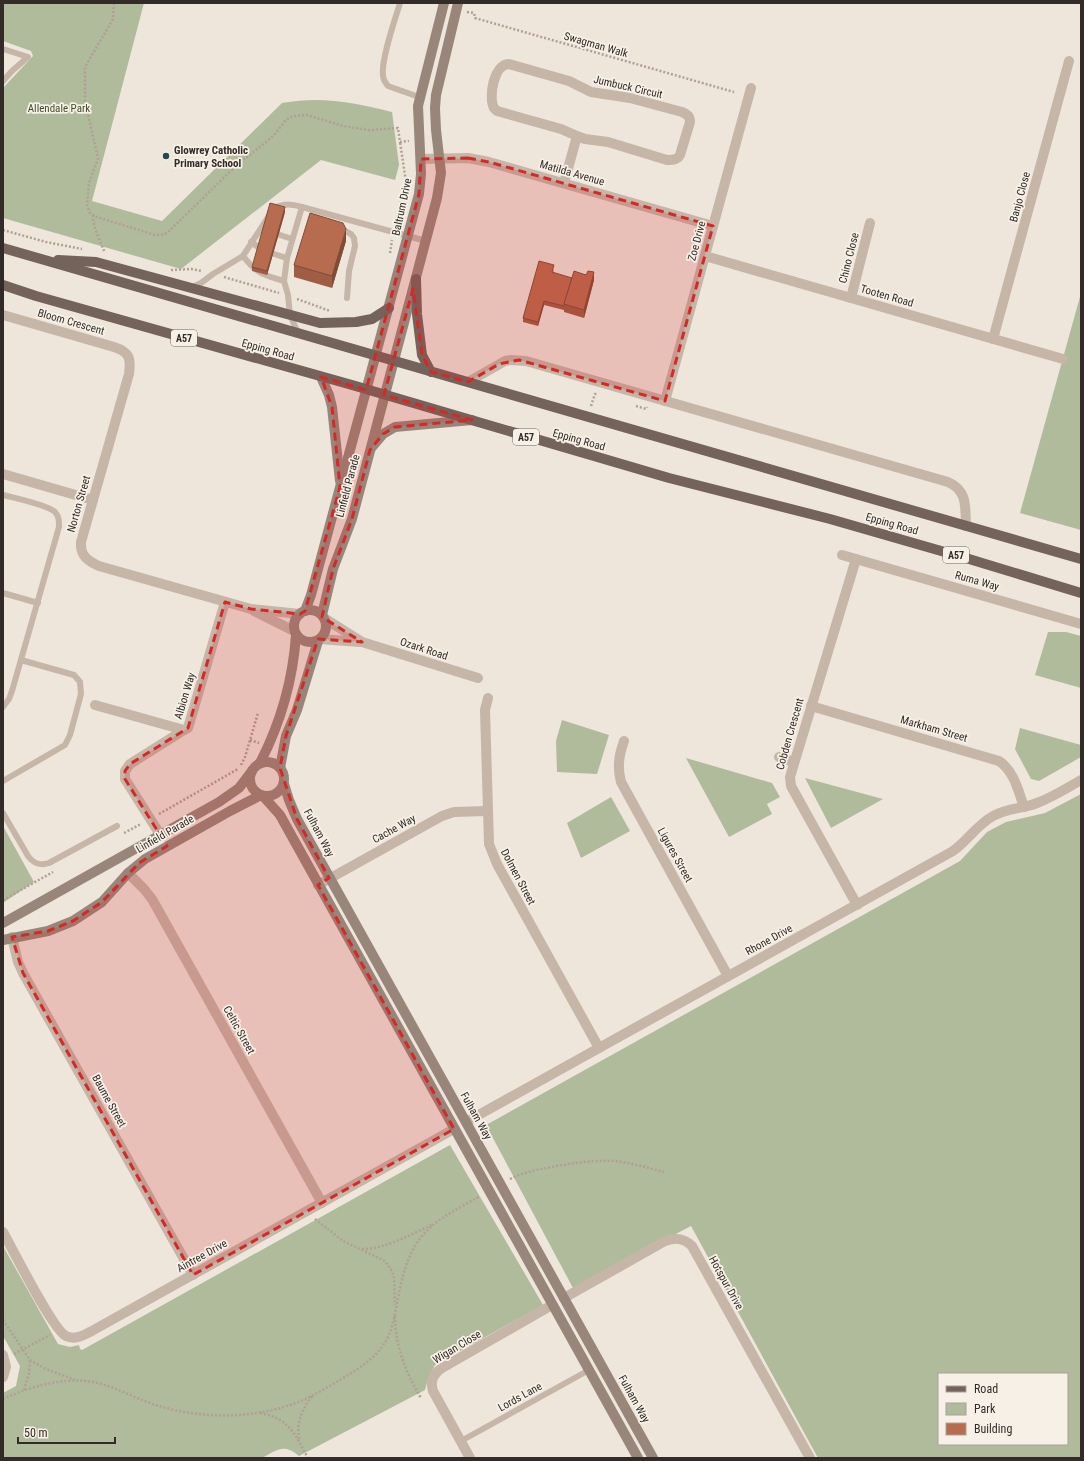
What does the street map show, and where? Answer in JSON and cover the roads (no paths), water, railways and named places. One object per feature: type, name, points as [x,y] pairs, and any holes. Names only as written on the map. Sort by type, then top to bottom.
[{"type":"main road","name":"Epping Road","points":[[3,248],[1081,559]]},
{"type":"main road","points":[[40,259],[96,262],[320,323],[356,322],[372,319],[389,308]]},
{"type":"main road","points":[[416,279],[417,314],[422,355],[431,372]]},
{"type":"main road","name":"Epping Road","points":[[3,285],[36,296],[472,420],[668,478],[830,519],[1081,593]]},
{"type":"street","name":"Baltrum Drive","points":[[366,390],[419,194],[421,159],[418,116],[419,97],[444,3]]},
{"type":"street","points":[[394,361],[437,198],[441,173],[436,130],[436,95],[458,6]]},
{"type":"street","name":"Banjo Close","points":[[993,339],[1068,61]]},
{"type":"street","name":"Jumbuck Circuit","points":[[505,64],[509,64],[569,81],[591,92],[630,98],[682,112],[690,118],[680,155],[678,158],[673,160],[667,160],[608,142],[585,139],[577,136],[561,129],[494,108],[491,96],[498,70],[505,64]]},
{"type":"street","name":"Zoe Drive","points":[[665,401],[751,88]]},
{"type":"street","points":[[564,183],[577,136]]},
{"type":"street","name":"Matilda Avenue","points":[[421,159],[477,159],[713,226]]},
{"type":"street","name":"Chino Close","points":[[851,298],[870,223]]},
{"type":"street","name":"Tooten Road","points":[[705,256],[1063,359]]},
{"type":"street","name":"Bloom Crescent","points":[[3,315],[114,347],[125,351],[129,358]]},
{"type":"street","name":"Norton Street","points":[[129,358],[129,374],[81,542],[80,548],[83,555],[91,562],[99,566],[251,609],[302,612]]},
{"type":"street","points":[[468,382],[505,361],[519,360],[948,482],[961,489],[966,526]]},
{"type":"street","name":"Linfield Parade","points":[[323,617],[333,569],[352,519],[394,361]]},
{"type":"street","points":[[321,377],[329,395],[332,407],[340,487]]},
{"type":"street","name":"Linfield Parade","points":[[302,612],[311,595],[366,390]]},
{"type":"street","points":[[370,450],[383,434],[395,427],[472,420]]},
{"type":"street","points":[[3,474],[93,500]]},
{"type":"street","name":"Ruma Way","points":[[842,555],[1081,624]]},
{"type":"street","name":"Cobden Crescent","points":[[856,559],[790,778],[791,786],[857,905]]},
{"type":"street","name":"Albion Way","points":[[95,705],[184,730],[188,728],[225,602]]},
{"type":"street","name":"Norton Street","points":[[251,609],[295,633]]},
{"type":"street","points":[[260,764],[277,724],[294,662],[294,622],[302,612],[314,610],[362,642]]},
{"type":"street","points":[[280,768],[286,736],[297,710],[319,640],[324,635],[326,629],[323,617]]},
{"type":"street","points":[[295,633],[304,642],[319,640],[362,642]]},
{"type":"street","name":"Ozark Road","points":[[362,642],[478,678]]},
{"type":"street","name":"Dolmen Street","points":[[488,698],[485,710],[489,844],[497,864],[599,1048]]},
{"type":"street","name":"Markham Street","points":[[811,706],[999,761],[1005,765],[1010,772],[1024,807]]},
{"type":"street","points":[[161,836],[125,779],[125,771],[130,764],[152,752],[184,730]]},
{"type":"street","name":"Ligures Street","points":[[624,741],[618,764],[621,782],[728,976]]},
{"type":"street","points":[[779,757],[794,762]]},
{"type":"street","points":[[262,796],[273,795],[278,792],[284,784],[283,773],[280,768],[271,763],[256,766],[250,776],[250,782],[256,792],[262,796],[280,815],[638,1458]]},
{"type":"street","name":"Linfield Parade","points":[[3,923],[161,836],[232,794],[239,788],[252,771]]},
{"type":"street","name":"Rhone Drive","points":[[466,1122],[953,851],[961,845],[975,829],[992,816],[1045,800],[1081,780]]},
{"type":"street","name":"Fulham Way","points":[[284,784],[297,820],[653,1458]]},
{"type":"street","name":"Linfield Parade","points":[[7,938],[48,931],[73,921],[102,902],[128,873],[148,857],[230,811],[262,796]]},
{"type":"street","name":"Cache Way","points":[[318,885],[442,816],[454,812],[487,811]]},
{"type":"street","name":"Celtic Street","points":[[128,873],[152,899],[322,1203]]},
{"type":"street","name":"Baume Street","points":[[7,938],[23,973],[192,1275]]},
{"type":"street","name":"Aintree Drive","points":[[3,1232],[59,1330],[63,1334],[70,1337],[80,1336],[454,1129]]},
{"type":"street","name":"Hotspur Drive","points":[[564,1298],[665,1241],[677,1238],[687,1242],[692,1246],[810,1458]]},
{"type":"street","name":"Wigan Close","points":[[470,1458],[433,1391],[432,1381],[436,1372],[552,1305]]},
{"type":"street","points":[[3,1377],[5,1373],[4,1358]]},
{"type":"lane","points":[[400,3],[382,65],[383,77],[388,86],[419,97]]},
{"type":"lane","points":[[3,49],[28,57],[3,81]]},
{"type":"lane","points":[[190,288],[201,283],[243,256],[274,208],[281,205],[287,204],[302,207],[426,241]]},
{"type":"lane","points":[[298,333],[290,315],[288,295],[284,281],[287,258],[302,207]]},
{"type":"lane","points":[[319,212],[328,224],[347,231],[354,238],[347,298]]},
{"type":"lane","points":[[263,224],[268,231],[278,236],[292,239]]},
{"type":"lane","points":[[252,242],[259,248],[287,258]]},
{"type":"lane","points":[[243,256],[252,267],[264,275],[284,281]]},
{"type":"lane","points":[[3,495],[51,509],[57,515],[59,520],[59,527],[10,699],[3,707]]},
{"type":"lane","points":[[3,593],[38,602]]},
{"type":"lane","points":[[3,781],[65,746],[70,736],[82,694],[80,682],[74,675],[21,660]]},
{"type":"lane","points":[[3,813],[28,856],[32,861],[40,864],[49,863],[117,826]]},
{"type":"lane","name":"Lords Lane","points":[[461,1441],[589,1370]]},
{"type":"place","name":"Glowrey Catholic Primary School","points":[[166,156]]},
{"type":"park label","name":"Allendale Park","points":[[59,108]]}]
